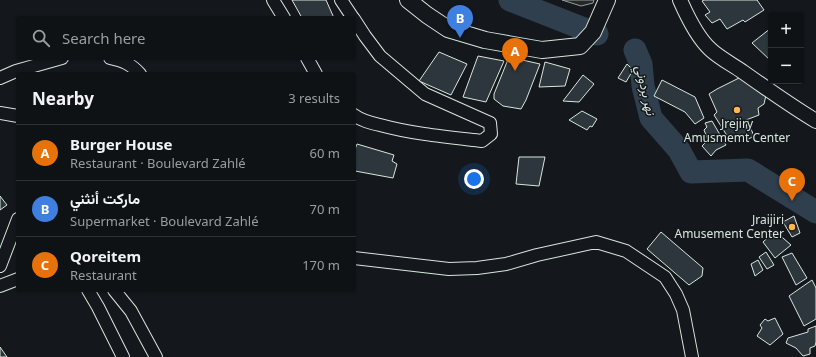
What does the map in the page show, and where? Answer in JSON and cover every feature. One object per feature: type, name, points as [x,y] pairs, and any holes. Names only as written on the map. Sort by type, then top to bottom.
[{"type":"main road","points":[[408,0],[448,30],[485,40],[542,50],[580,46],[593,32],[607,0]]},
{"type":"street","points":[[274,0],[283,16]]},
{"type":"street","points":[[341,0],[352,16]]},
{"type":"street","points":[[680,0],[686,14],[702,40],[711,50],[816,121]]},
{"type":"street","points":[[356,22],[380,56],[425,94],[490,123],[491,134],[482,141],[419,133],[360,120],[356,117]]},
{"type":"street","points":[[0,78],[16,71],[55,60]]},
{"type":"street","points":[[119,60],[123,61],[138,72]]},
{"type":"street","points":[[307,60],[315,72]]},
{"type":"street","points":[[0,113],[16,116]]},
{"type":"street","points":[[0,266],[16,224]]},
{"type":"street","points":[[356,258],[449,269],[477,268],[506,264],[537,255],[596,242],[626,251],[665,277],[676,294],[683,310],[692,357]]},
{"type":"street","points":[[0,286],[16,279]]},
{"type":"street","points":[[89,292],[123,357]]},
{"type":"street","points":[[116,292],[131,311],[156,357]]},
{"type":"shaded area","points":[[562,0],[594,0],[593,3],[581,6]]},
{"type":"building","points":[[292,0],[326,0],[333,16],[301,16]]},
{"type":"building","points":[[757,0],[764,10],[745,22],[743,20],[727,29],[720,19],[712,23],[705,15],[710,12],[702,1]]},
{"type":"building","points":[[768,30],[768,58],[752,43]]},
{"type":"building","points":[[439,52],[467,64],[451,95],[419,81]]},
{"type":"building","points":[[478,56],[504,61],[486,102],[463,97]]},
{"type":"building","points":[[509,57],[540,64],[521,109],[503,106],[494,99],[494,94]]},
{"type":"building","points":[[545,62],[570,69],[565,86],[539,87]]},
{"type":"building","points":[[627,64],[633,70],[626,82],[618,78]]},
{"type":"building","points":[[583,75],[594,84],[579,102],[563,101]]},
{"type":"building","name":"Jrejiry Amusmemt Center","points":[[741,77],[766,95],[764,104],[758,108],[759,115],[746,120],[747,130],[751,129],[754,136],[743,142],[738,139],[731,142],[714,115],[717,112],[709,94]]},
{"type":"building","points":[[662,80],[695,97],[704,118],[695,124],[685,112],[654,96]]},
{"type":"building","points":[[582,111],[597,119],[592,127],[590,126],[587,130],[569,120]]},
{"type":"building","points":[[712,121],[726,145],[716,150],[711,156],[702,146],[708,140],[704,130],[707,127],[705,123]]},
{"type":"building","points":[[357,144],[394,155],[392,161],[397,164],[393,178],[356,171]]},
{"type":"building","points":[[519,157],[545,157],[539,186],[516,184]]},
{"type":"building","points":[[0,196],[7,205],[0,210]]},
{"type":"building","name":"Jraijiri Amusement Center","points":[[794,216],[800,233],[792,237],[783,222]]},
{"type":"building","points":[[775,231],[791,245],[775,258],[763,242]]},
{"type":"building","points":[[661,232],[703,268],[702,276],[689,285],[647,249]]},
{"type":"building","points":[[766,252],[774,265],[767,269],[759,257]]},
{"type":"building","points":[[792,253],[807,278],[796,285],[782,257]]},
{"type":"building","points":[[758,260],[763,270],[755,276],[751,264]]},
{"type":"building","points":[[812,280],[816,288],[816,319],[804,326],[789,296]]},
{"type":"building","points":[[775,318],[783,334],[770,345],[757,336],[762,328],[760,325],[765,319],[768,321]]},
{"type":"building","points":[[816,326],[816,342],[815,346],[810,348],[810,354],[803,356],[796,348],[786,343],[788,338],[808,332],[808,329]]},
{"type":"building","points":[[0,347],[7,357],[0,357]]},
{"type":"waterway","name":"نهر بردوني","points":[[510,0],[597,34]]},
{"type":"waterway","name":"نهر بردوني","points":[[635,50],[641,64],[643,86],[651,118],[679,150],[691,172],[748,170],[816,212]]},
{"type":"place","name":"ماركت أنثني","points":[[460,38]]},
{"type":"place","name":"Burger House","points":[[515,71]]},
{"type":"place","name":"Jrejiry Amusmemt Center","points":[[737,110]]},
{"type":"place","name":"Qoreitem","points":[[792,201]]},
{"type":"place","name":"Jraijiri Amusement Center","points":[[792,227]]}]
